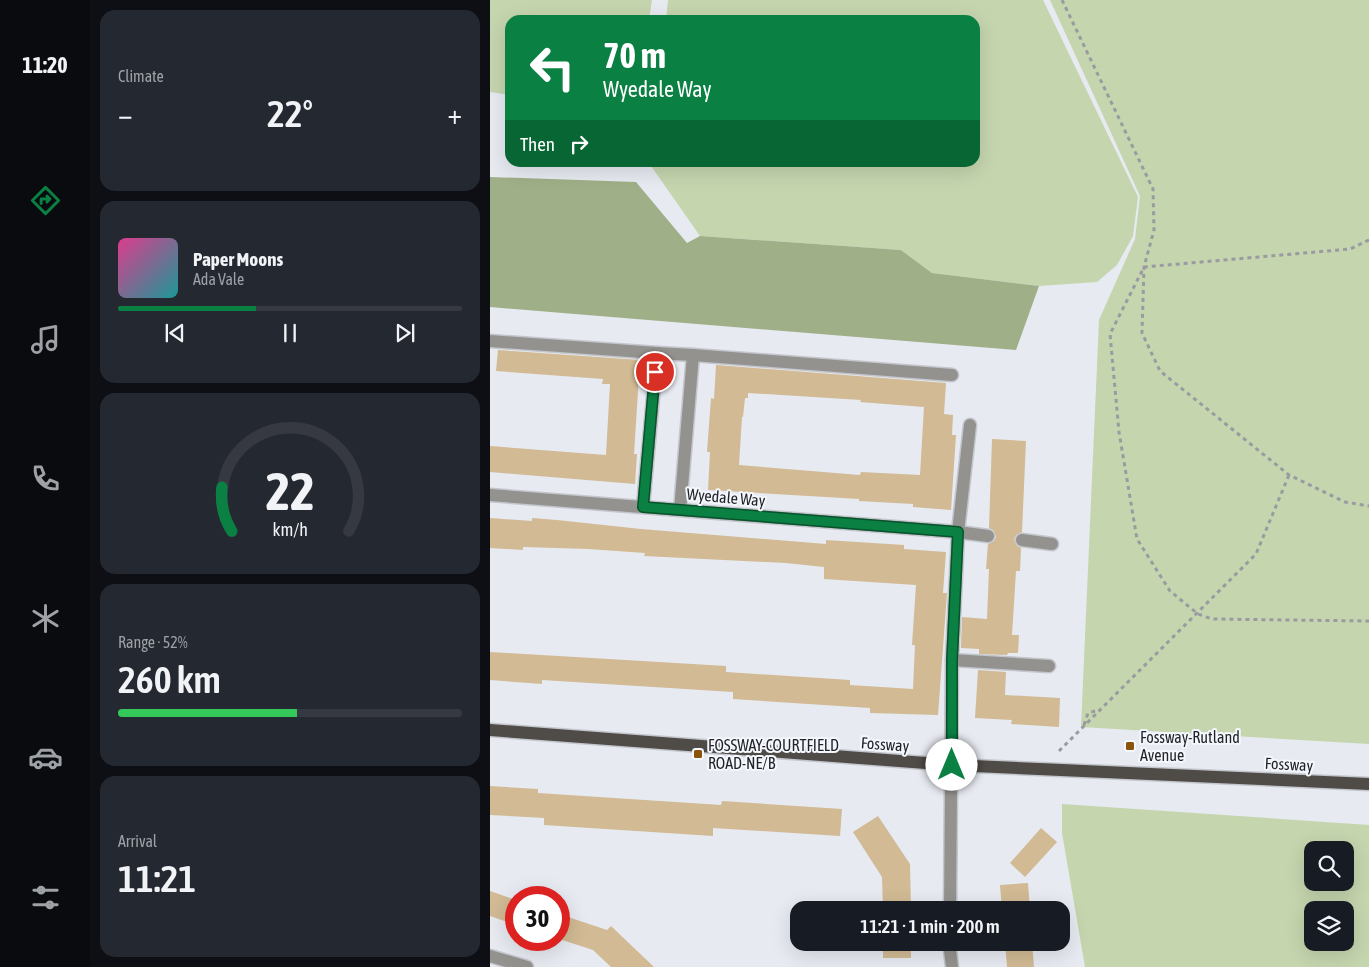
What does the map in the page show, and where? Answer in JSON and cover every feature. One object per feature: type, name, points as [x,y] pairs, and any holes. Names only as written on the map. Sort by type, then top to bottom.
[{"type":"main road","name":"Fossway","points":[[490,730],[952,765],[1369,784]]},
{"type":"street","points":[[490,341],[952,374]]},
{"type":"street","points":[[643,507],[657,353]]},
{"type":"street","points":[[680,510],[693,355]]},
{"type":"street","points":[[950,901],[952,660],[958,532],[970,425]]},
{"type":"street","name":"Wyedale Way","points":[[490,495],[958,532],[988,536]]},
{"type":"street","points":[[1022,540],[1052,544]]},
{"type":"street","points":[[952,660],[1049,666]]},
{"type":"street","points":[[950,951],[952,967]]},
{"type":"street","points":[[490,956],[527,967]]},
{"type":"path","points":[[1062,0],[1152,189],[1154,230],[1144,267],[1110,334],[1119,432],[1137,539],[1170,591],[1198,614],[1212,619],[1369,621]]},
{"type":"path","points":[[1144,267],[1350,249],[1369,240]]},
{"type":"path","points":[[1144,267],[1142,333],[1160,371],[1289,475],[1345,502],[1369,506]]},
{"type":"path","points":[[1042,768],[1256,554],[1289,475]]},
{"type":"green space","points":[[490,0],[652,0],[650,15],[505,15],[505,94],[490,92]]},
{"type":"green space","points":[[668,0],[1043,0],[1138,197],[1133,236],[1117,265],[1097,282],[1039,286],[932,273],[901,250],[700,236],[652,167],[980,167],[980,15],[666,15]]},
{"type":"green space","points":[[1050,0],[1369,0],[1369,744],[1081,727],[1099,320],[1135,239],[1140,196]]},
{"type":"green space","points":[[490,177],[636,182],[687,243],[700,236],[901,250],[932,273],[1039,286],[1016,350],[490,307]]},
{"type":"green space","points":[[1062,804],[1369,825],[1369,967],[1085,967],[1062,833]]},
{"type":"building","points":[[498,350],[640,360],[634,454],[637,454],[635,484],[490,472],[490,446],[606,455],[610,384],[602,384],[603,379],[496,371]]},
{"type":"building","points":[[716,365],[946,383],[944,414],[953,415],[952,435],[956,435],[951,510],[913,507],[913,504],[859,501],[859,499],[708,490],[710,452],[707,452],[711,398],[714,399]],"holes":[[[748,393],[861,400],[860,402],[924,407],[920,475],[861,472],[860,475],[739,465],[742,417],[745,398],[748,398]]]},
{"type":"building","points":[[992,439],[1026,441],[1022,532],[1016,535],[1014,539],[1017,546],[1021,548],[1020,571],[1016,571],[1012,635],[1019,635],[1018,653],[1008,653],[1007,655],[979,654],[979,649],[961,648],[962,617],[987,619],[989,569],[986,569],[988,544],[994,541],[996,537],[993,530],[989,528]]},
{"type":"building","points":[[490,518],[532,521],[532,518],[826,544],[826,540],[904,545],[904,549],[946,552],[943,593],[947,593],[938,715],[870,713],[870,708],[733,699],[733,692],[542,680],[542,684],[490,680],[490,652],[726,666],[726,672],[850,680],[850,685],[913,689],[915,645],[912,645],[916,585],[824,579],[824,567],[786,563],[644,556],[645,553],[588,549],[523,547],[523,550],[490,548]]},
{"type":"building","points":[[978,670],[1006,672],[1005,695],[1060,698],[1059,727],[1011,724],[1012,720],[975,718]]},
{"type":"building","points":[[490,786],[538,789],[538,793],[721,805],[722,801],[842,809],[840,836],[713,828],[713,836],[544,825],[544,818],[490,815]]},
{"type":"building","points":[[878,816],[910,864],[911,901],[883,901],[882,877],[853,832]]},
{"type":"building","points":[[1041,828],[1057,842],[1025,877],[1010,863]]},
{"type":"building","points":[[1028,883],[1029,901],[1001,901],[1000,885]]},
{"type":"building","points":[[490,891],[505,896],[505,921],[490,916]]},
{"type":"building","points":[[570,918],[607,930],[611,926],[654,967],[611,967],[593,950],[570,943]]},
{"type":"building","points":[[883,951],[911,951],[911,958],[883,958]]},
{"type":"building","points":[[1006,951],[1033,951],[1034,967],[1007,967]]},
{"type":"place","name":"Fossway-Rutland Avenue","points":[[1130,746]]},
{"type":"place","name":"FOSSWAY-COURTFIELD ROAD-NE/B","points":[[698,754]]},
{"type":"route","points":[[655,372],[643,507],[958,532],[952,660],[952,765]]}]
